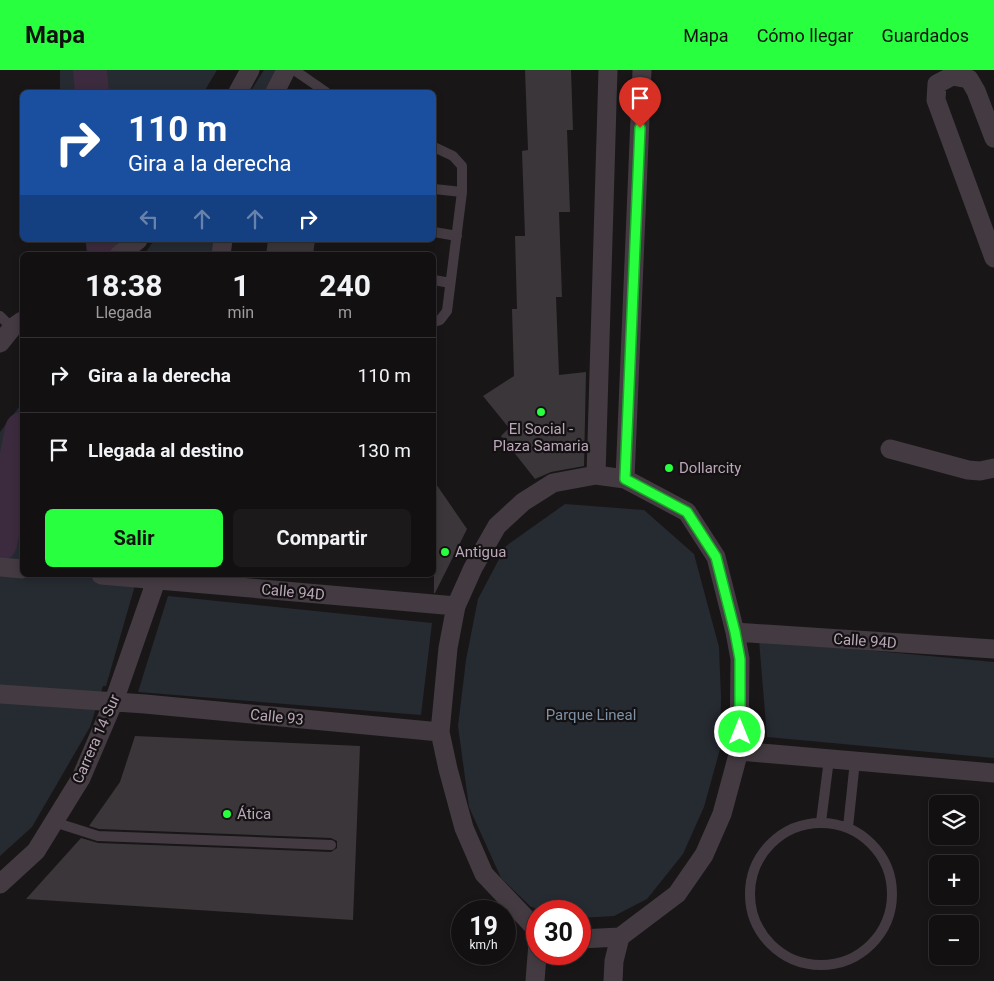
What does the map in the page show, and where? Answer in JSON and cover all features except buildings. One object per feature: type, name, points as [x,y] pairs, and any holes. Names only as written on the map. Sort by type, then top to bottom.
[{"type":"street","points":[[239,90],[250,70]]},
{"type":"street","points":[[276,90],[286,70]]},
{"type":"street","points":[[596,475],[608,70]]},
{"type":"street","points":[[625,479],[642,70]]},
{"type":"street","points":[[994,138],[976,91],[969,79],[952,76],[937,84],[936,100],[988,222],[994,258]]},
{"type":"street","points":[[0,343],[12,322]]},
{"type":"street","points":[[890,450],[968,470],[980,471],[994,468]]},
{"type":"street","points":[[526,918],[484,874],[464,828],[440,732],[448,648],[456,606],[473,568],[497,526],[516,508],[553,483],[596,475],[625,479],[687,512],[716,557],[740,659],[739,751],[722,814],[704,855],[677,894],[620,938],[591,939]]},
{"type":"street","name":"Calle 94D","points":[[157,577],[456,606]]},
{"type":"street","name":"Carrera 14 Sur","points":[[0,884],[36,851],[82,778],[114,701],[157,577]]},
{"type":"street","name":"Calle 94D","points":[[735,632],[994,650]]},
{"type":"street","points":[[0,694],[114,701]]},
{"type":"street","name":"Calle 93","points":[[114,701],[440,732]]},
{"type":"street","points":[[739,751],[994,772]]},
{"type":"street","points":[[613,981],[614,961],[620,938]]},
{"type":"street","points":[[535,981],[536,965]]},
{"type":"lane","points":[[294,70],[323,90]]},
{"type":"lane","points":[[436,148],[453,156],[462,166],[462,192],[447,310],[440,320],[436,321]]},
{"type":"lane","points":[[436,188],[462,192]]},
{"type":"lane","points":[[436,232],[456,236]]},
{"type":"lane","points":[[436,280],[450,283]]},
{"type":"lane","points":[[821,822],[829,759]]},
{"type":"lane","points":[[848,827],[855,761]]},
{"type":"lane","points":[[54,822],[98,836],[331,846]]},
{"type":"lane","points":[[821,822],[848,827],[873,844],[885,863],[889,870],[893,899],[884,928],[865,951],[838,964],[808,964],[781,953],[760,931],[750,902],[753,872],[768,846],[792,828],[821,822]]},
{"type":"green space","points":[[60,70],[217,70],[205,90],[60,90]]},
{"type":"green space","points":[[264,70],[279,70],[274,90],[251,90]]},
{"type":"green space","points":[[85,242],[136,242],[136,252],[87,252]]},
{"type":"green space","points":[[153,242],[231,242],[229,252],[146,252]]},
{"type":"green space","points":[[20,406],[20,577],[137,577],[106,686],[103,686],[90,727],[32,827],[0,856],[0,432]]},
{"type":"green space","name":"Parque Lineal","points":[[565,504],[644,510],[694,554],[719,647],[721,697],[720,749],[704,807],[683,854],[647,899],[614,916],[591,917],[591,900],[526,900],[526,902],[501,878],[469,807],[458,726],[466,660],[478,599],[506,546]]},
{"type":"green space","points":[[168,596],[432,623],[421,715],[138,692]]},
{"type":"green space","points":[[759,640],[994,662],[994,758],[767,737]]},
{"type":"waterway","points":[[90,70],[92,90]]},
{"type":"waterway","points":[[103,242],[104,252]]},
{"type":"waterway","points":[[0,544],[20,439]]},
{"type":"place","name":"El Social - Plaza Samaria","points":[[541,412]]},
{"type":"place","name":"Dollarcity","points":[[669,468]]},
{"type":"place","name":"Antigua","points":[[445,552]]},
{"type":"place","name":"Ática","points":[[227,814]]},
{"type":"route","points":[[640,128],[625,479],[687,512],[716,557],[740,659],[740,732]]}]
